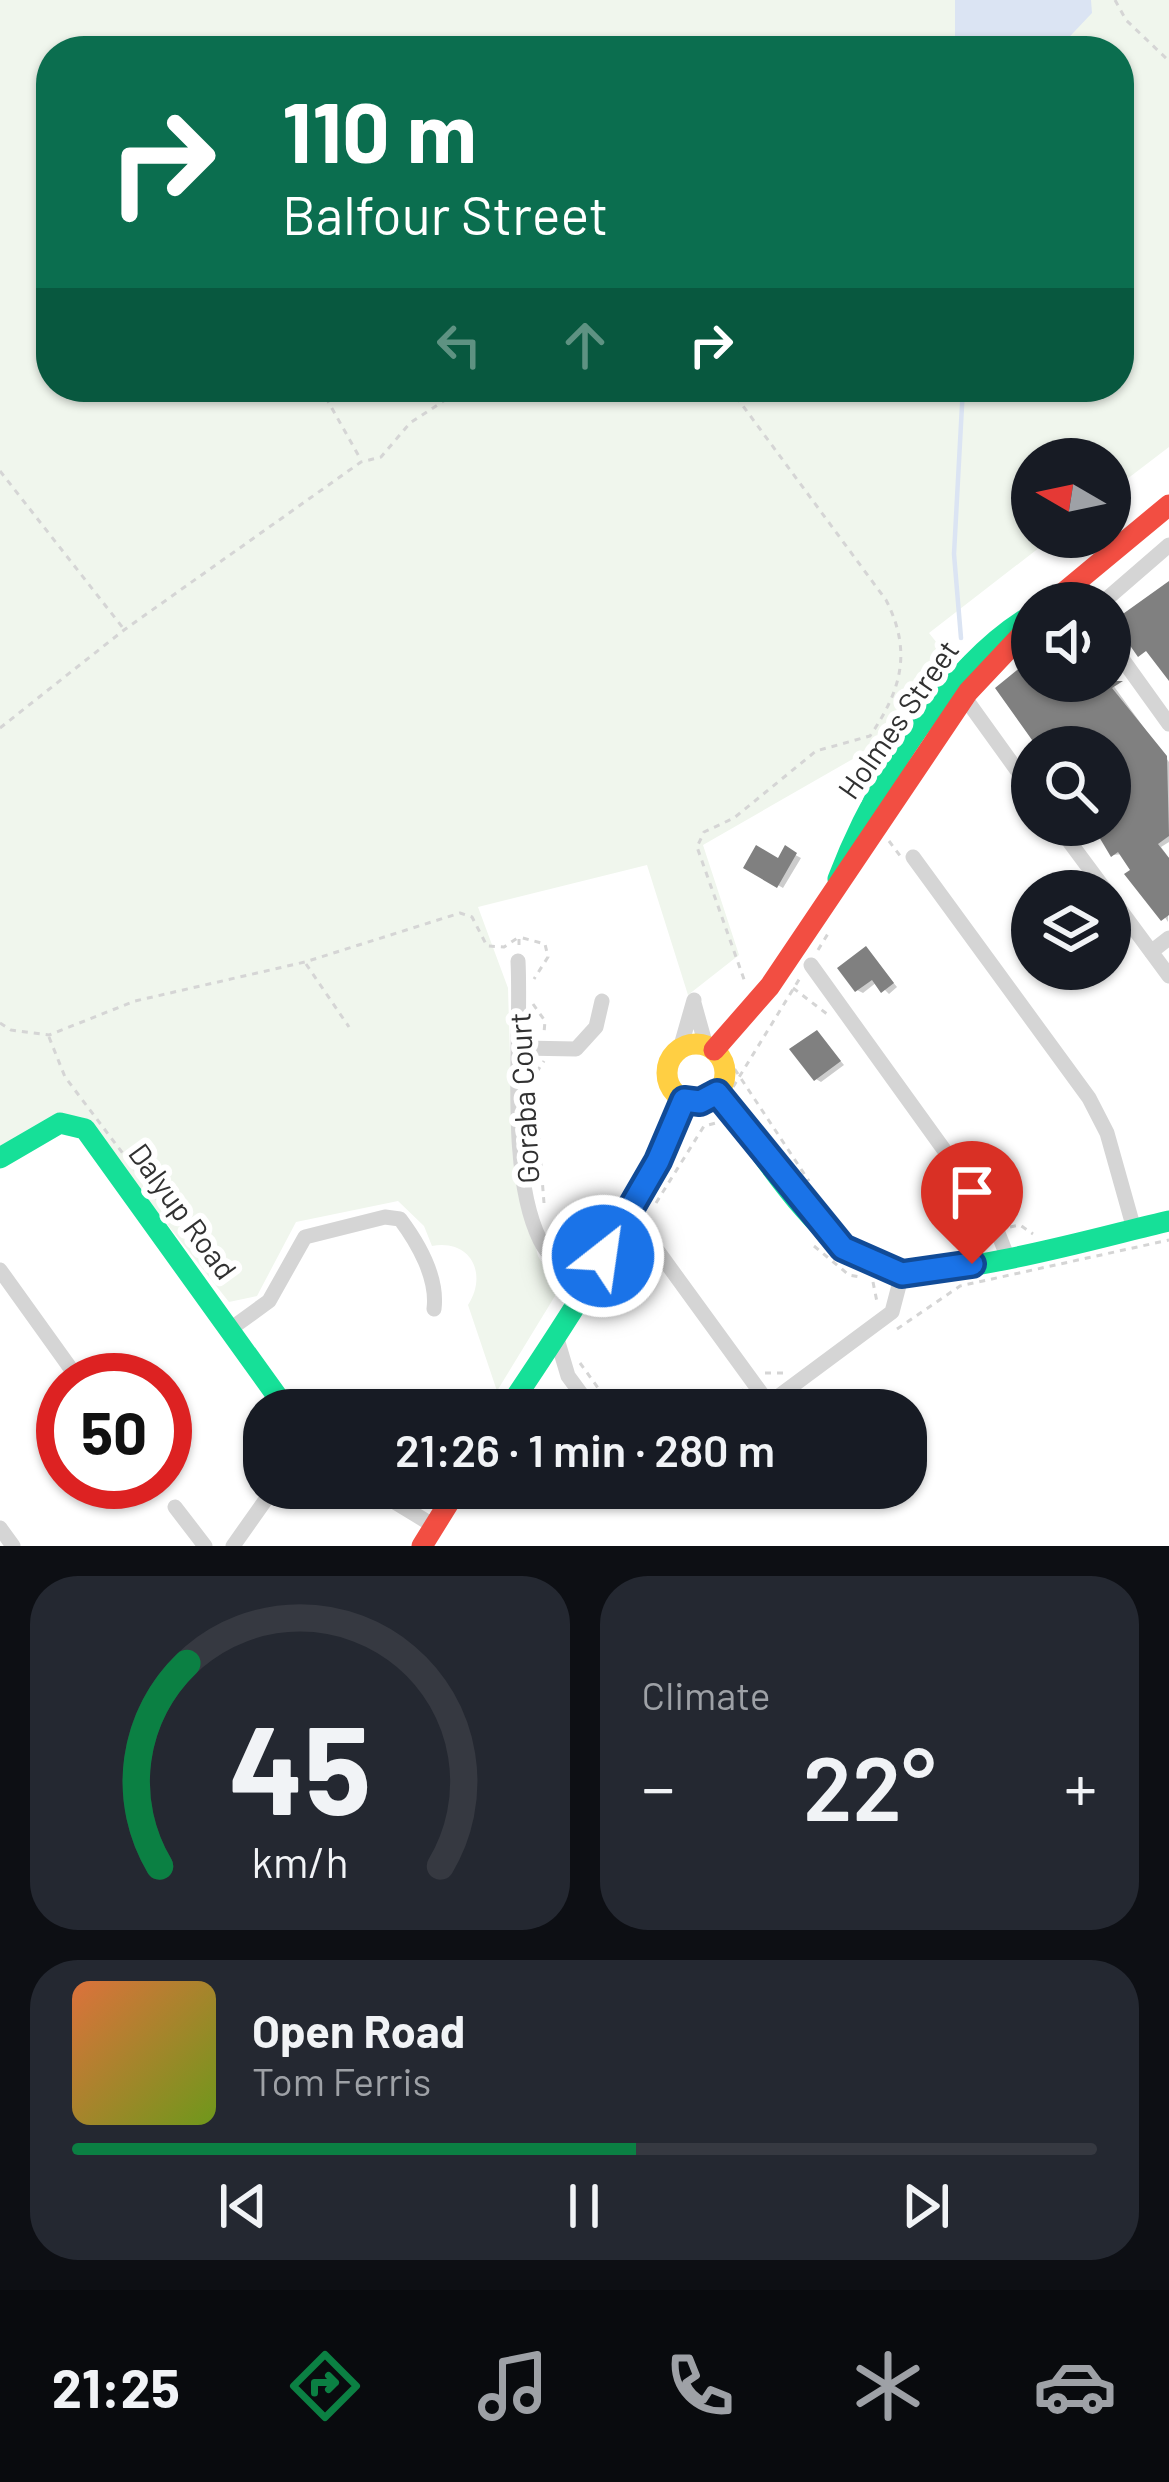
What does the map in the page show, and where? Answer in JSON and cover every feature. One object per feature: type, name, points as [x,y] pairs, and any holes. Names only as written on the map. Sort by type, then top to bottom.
[{"type":"main road","points":[[1076,582],[1169,505]]},
{"type":"main road","name":"Holmes Street","points":[[710,1048],[770,986],[838,880],[858,862],[953,700],[1011,641]]},
{"type":"main road","points":[[710,1048],[725,1072],[717,1093],[700,1102],[684,1100],[668,1080],[669,1063],[680,1049],[710,1048]]},
{"type":"main road","points":[[717,1093],[833,1239],[872,1265],[902,1274],[974,1273],[1007,1256],[1169,1220]]},
{"type":"main road","points":[[523,1389],[566,1343],[580,1295],[658,1161],[684,1100]]},
{"type":"main road","name":"Dalyup Road","points":[[0,1158],[60,1123],[86,1129],[272,1389]]},
{"type":"main road","points":[[513,1389],[564,1308],[580,1295]]},
{"type":"main road","points":[[428,1536],[445,1509]]},
{"type":"street","points":[[1126,582],[1169,545]]},
{"type":"street","points":[[1131,671],[1169,724]]},
{"type":"street","points":[[953,700],[988,731],[1011,762]]},
{"type":"street","points":[[908,858],[1089,1098],[1107,1133],[1134,1228]]},
{"type":"street","points":[[1131,923],[1162,963]]},
{"type":"street","points":[[1162,963],[1169,938]]},
{"type":"street","name":"Goraba Court","points":[[518,961],[520,1132],[535,1226],[542,1245],[580,1295]]},
{"type":"street","points":[[811,965],[1007,1256]]},
{"type":"street","points":[[680,1049],[694,1000],[710,1048]]},
{"type":"street","points":[[522,1048],[576,1049],[596,1027],[602,1001]]},
{"type":"street","points":[[230,1330],[269,1301],[305,1237],[385,1217],[400,1219],[413,1236],[436,1292],[434,1309]]},
{"type":"street","points":[[657,1250],[756,1389]]},
{"type":"street","points":[[0,1270],[60,1353]]},
{"type":"street","points":[[789,1389],[887,1316],[902,1274]]},
{"type":"street","points":[[566,1343],[569,1377],[578,1389]]},
{"type":"street","points":[[536,1372],[569,1377]]},
{"type":"street","points":[[178,1509],[206,1546]]},
{"type":"street","points":[[233,1546],[259,1509]]},
{"type":"street","points":[[396,1509],[428,1536]]},
{"type":"street","points":[[0,1528],[14,1546]]},
{"type":"path","points":[[1115,0],[1126,20],[1169,61]]},
{"type":"path","points":[[330,402],[359,448],[362,462]]},
{"type":"path","points":[[0,728],[124,630],[362,462],[380,458],[410,423],[442,402]]},
{"type":"path","points":[[740,402],[886,600],[900,628],[906,662],[870,736],[816,751],[734,818],[704,832],[697,847],[748,991]]},
{"type":"path","points":[[0,471],[124,630]]},
{"type":"path","points":[[888,841],[908,858]]},
{"type":"path","points":[[0,1023],[11,1030],[49,1035],[178,988],[204,988],[305,962],[460,913],[472,917],[487,946],[504,947],[519,937],[545,944],[548,956],[534,980]]},
{"type":"path","points":[[518,961],[519,937]]},
{"type":"path","points":[[305,962],[349,1027]]},
{"type":"path","points":[[793,988],[736,1078],[812,1186]]},
{"type":"path","points":[[530,1000],[545,1022],[544,1064],[534,1076],[545,1216]]},
{"type":"path","points":[[650,1212],[704,1126],[727,1130]]},
{"type":"path","points":[[992,1231],[1020,1225],[1032,1234],[1052,1230]]},
{"type":"path","points":[[807,1236],[849,1275],[873,1280],[878,1305],[899,1330],[974,1273],[1169,1240]]},
{"type":"path","points":[[566,1343],[599,1389]]},
{"type":"path","points":[[746,1389],[764,1373],[782,1375],[801,1361]]},
{"type":"shaded area","points":[[0,0],[1169,0],[1169,447],[1131,476],[1131,438],[1011,438],[1011,558],[1026,558],[929,633],[953,663],[912,725],[703,845],[739,955],[688,995],[647,865],[478,907],[508,988],[513,1160],[538,1256],[558,1291],[498,1389],[468,1305],[476,1282],[472,1261],[457,1248],[432,1246],[424,1226],[398,1201],[296,1222],[257,1296],[229,1302],[82,1117],[60,1114],[0,1148]]},
{"type":"water","points":[[955,0],[1091,0],[1092,13],[1070,36],[955,36]]},
{"type":"building","points":[[1169,581],[1169,681],[1146,651],[1138,657],[1131,647],[1131,608]]},
{"type":"building","points":[[1011,675],[1011,702],[1123,702],[1167,756],[1169,836],[1158,844],[1169,858],[1169,915],[1161,921],[1131,883],[1131,870],[1118,852],[1111,857],[1104,846],[1131,846],[1131,726],[1022,726],[995,688]]},
{"type":"building","points":[[756,845],[778,858],[785,845],[797,853],[777,888],[743,868]]},
{"type":"building","points":[[866,946],[894,983],[881,993],[872,980],[855,992],[837,968]]},
{"type":"building","points":[[817,1030],[841,1061],[814,1081],[789,1049]]},
{"type":"waterway","points":[[961,638],[954,554],[962,402]]},
{"type":"traffic: fast","points":[[838,879],[871,807],[916,732],[971,664],[1011,630]]},
{"type":"traffic: fast","points":[[717,1093],[806,1211],[848,1251],[870,1264],[896,1270],[971,1266],[1169,1221]]},
{"type":"traffic: fast","points":[[521,1389],[626,1221],[684,1100]]},
{"type":"traffic: fast","points":[[0,1158],[60,1123],[85,1129],[272,1389]]},
{"type":"traffic: slow","points":[[696,1044],[716,1053],[725,1073],[716,1093],[696,1102],[676,1093],[667,1073],[676,1053],[696,1044]]},
{"type":"traffic: jam","points":[[1076,582],[1169,505]]},
{"type":"traffic: jam","points":[[714,1050],[770,986],[968,692],[1011,646]]},
{"type":"traffic: jam","points":[[422,1546],[445,1509]]},
{"type":"route","points":[[603,1256],[658,1161],[684,1100],[700,1102],[717,1093],[843,1248],[872,1265],[902,1274],[933,1274],[972,1264]]}]
